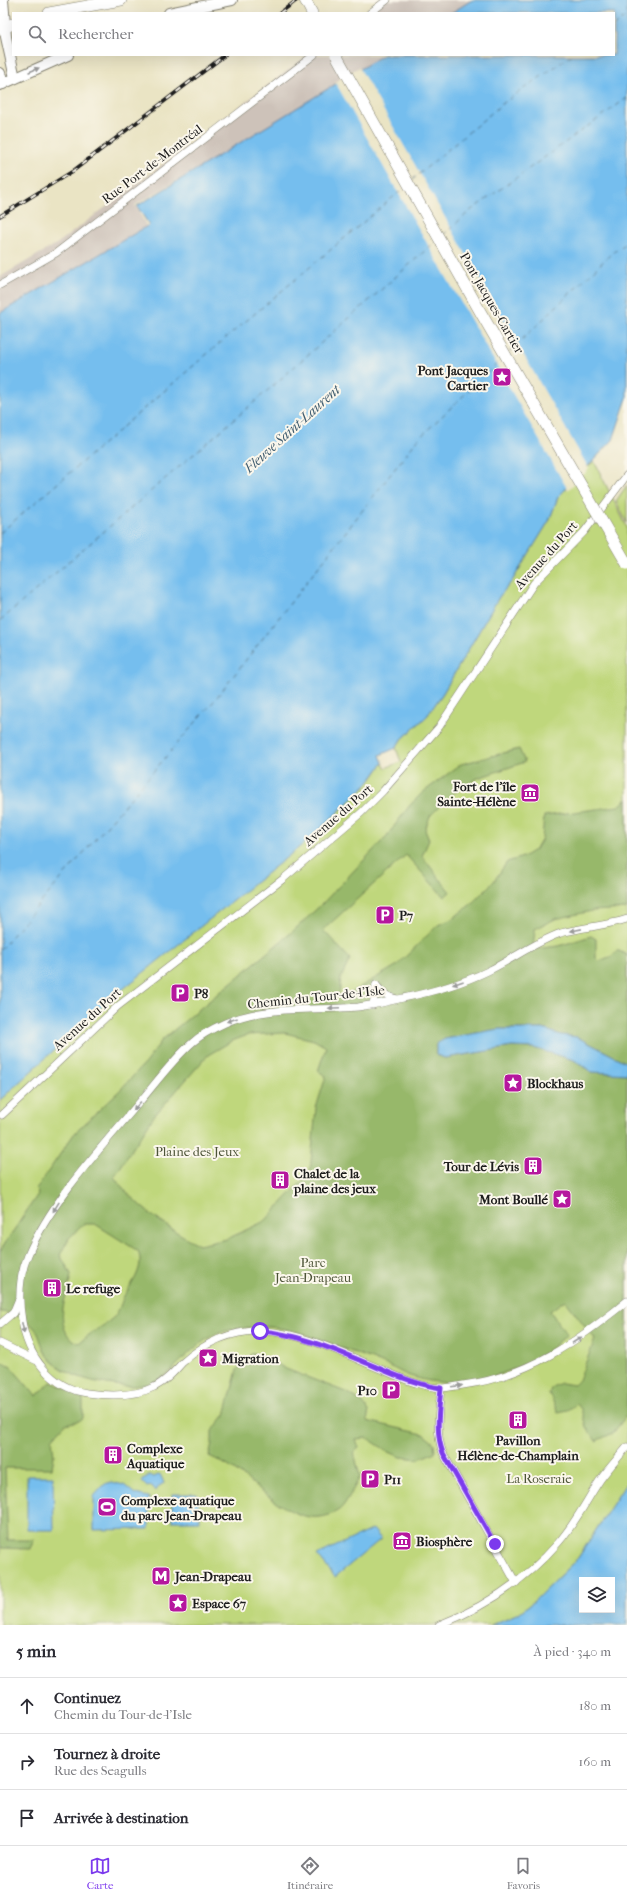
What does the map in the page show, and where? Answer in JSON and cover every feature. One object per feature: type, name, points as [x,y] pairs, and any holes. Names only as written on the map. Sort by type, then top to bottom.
[{"type":"main road","points":[[3,0],[15,78]]},
{"type":"main road","points":[[55,12],[121,0]]},
{"type":"main road","points":[[174,12],[232,0]]},
{"type":"main road","points":[[304,0],[311,12]]},
{"type":"main road","points":[[0,73],[1,84],[66,56]]},
{"type":"main road","name":"Pont Jacques-Cartier","points":[[337,56],[481,313],[627,564]]},
{"type":"street","points":[[371,12],[387,0]]},
{"type":"street","name":"Rue Port-de-Montréal","points":[[0,285],[56,253],[313,56]]},
{"type":"street","name":"Avenue du Port","points":[[2,1115],[118,1006],[283,879],[361,813],[383,791],[439,727],[534,583],[584,532],[627,475]]},
{"type":"street","name":"Chemin du Tour-de-l'Isle","points":[[0,1324],[13,1313],[18,1298],[23,1268],[28,1254],[60,1200],[137,1105],[180,1055],[197,1039],[225,1023],[243,1017],[284,1011],[373,1005],[432,992],[489,970],[535,944],[562,933],[614,924],[627,919]]},
{"type":"street","points":[[373,1005],[376,985],[389,997],[398,1000]]},
{"type":"street","name":"Chemin du Tour-de-l'Isle","points":[[18,1298],[23,1331],[35,1360]]},
{"type":"street","name":"Chemin du Tour-de-l'Isle","points":[[0,1343],[35,1360],[58,1381],[84,1393],[127,1395],[157,1386],[202,1347],[217,1338],[247,1332],[267,1331],[287,1334],[328,1347],[399,1377],[441,1388],[493,1380],[546,1358],[588,1332],[627,1301]]},
{"type":"street","points":[[441,1388],[438,1427],[439,1444],[516,1583]]},
{"type":"street","points":[[439,1625],[483,1605],[516,1583],[540,1562],[558,1543],[601,1479],[627,1447]]},
{"type":"shaded area","points":[[381,0],[477,0],[459,12],[365,12]]},
{"type":"shaded area","points":[[307,56],[389,56],[135,205],[147,227],[0,313],[0,277],[58,243]]},
{"type":"green space","name":"Parc Jean-Drapeau","points":[[594,461],[627,527],[627,1482],[578,1558],[534,1601],[519,1613],[491,1625],[0,1625],[0,1100],[101,1006],[312,837],[369,783],[383,763],[385,768],[401,762],[396,748],[400,741],[427,716],[443,693],[499,597],[512,581],[549,521],[558,497]]},
{"type":"green space","points":[[627,485],[627,523],[616,501]]},
{"type":"green space","points":[[519,749],[525,762],[478,778],[451,795],[430,816],[425,830],[429,840],[422,856],[450,892],[444,897],[406,855],[323,930],[350,959],[341,978],[339,998],[396,966],[438,925],[452,919],[470,905],[494,881],[507,862],[523,857],[536,849],[542,839],[544,816],[619,806],[627,799],[627,909],[592,911],[555,919],[535,929],[533,949],[559,946],[591,936],[596,939],[596,958],[599,961],[612,956],[617,950],[627,955],[627,1063],[577,1037],[561,1035],[543,1029],[498,1029],[445,1039],[436,1045],[436,1055],[445,1058],[512,1047],[534,1048],[574,1060],[592,1072],[627,1074],[627,1415],[613,1433],[596,1441],[586,1427],[581,1409],[577,1404],[568,1410],[558,1412],[549,1393],[552,1387],[561,1383],[574,1385],[579,1380],[595,1339],[565,1300],[550,1311],[567,1335],[539,1357],[509,1371],[476,1380],[443,1382],[426,1380],[407,1375],[372,1359],[303,1334],[286,1329],[263,1327],[231,1330],[212,1336],[188,1354],[169,1372],[159,1379],[147,1384],[133,1386],[105,1384],[87,1380],[61,1368],[54,1363],[46,1353],[38,1333],[33,1326],[20,1317],[10,1313],[0,1312],[0,1251],[38,1194],[36,1189],[74,1134],[121,1089],[146,1062],[162,1040],[292,932],[323,903],[386,837],[410,805],[422,793],[461,764]],"holes":[[[285,1033],[314,1040],[326,1047],[318,1071],[326,1076],[316,1108],[310,1173],[265,1221],[227,1239],[199,1245],[152,1216],[132,1198],[114,1177],[154,1116],[208,1055],[232,1041],[248,1035]],[[84,1224],[95,1224],[138,1251],[140,1263],[137,1275],[124,1296],[115,1316],[109,1322],[79,1343],[70,1338],[63,1324],[64,1305],[71,1274],[60,1255],[69,1238]]]},
{"type":"green space","points":[[251,1354],[260,1354],[286,1369],[348,1393],[361,1401],[369,1411],[367,1421],[423,1434],[434,1443],[435,1452],[419,1459],[401,1457],[389,1452],[367,1438],[356,1439],[359,1448],[354,1452],[360,1477],[342,1507],[326,1516],[314,1517],[302,1515],[290,1510],[279,1504],[234,1470],[209,1456],[212,1443],[212,1431],[225,1415],[237,1370]]},
{"type":"green space","points":[[0,1361],[11,1367],[36,1396],[51,1382],[83,1396],[83,1418],[79,1421],[65,1424],[52,1439],[54,1456],[52,1468],[5,1468],[8,1540],[34,1540],[30,1549],[0,1548]]},
{"type":"water","name":"Fleuve Saint-Laurent","points":[[472,0],[627,0],[627,398],[613,440],[558,497],[549,521],[512,581],[499,597],[443,693],[427,716],[400,741],[396,748],[380,755],[383,763],[369,782],[312,837],[102,1006],[0,1100],[0,313],[149,225],[137,206],[381,56],[615,56],[615,12],[453,12]]},
{"type":"water","points":[[498,1029],[543,1029],[561,1035],[577,1037],[627,1063],[627,1074],[592,1072],[574,1060],[534,1048],[512,1047],[445,1058],[436,1055],[436,1044],[445,1039]]},
{"type":"water","points":[[150,1475],[154,1477],[158,1475],[161,1476],[164,1483],[159,1486],[156,1491],[152,1486],[147,1487],[142,1482],[143,1479]]},
{"type":"water","points":[[27,1476],[53,1476],[54,1530],[27,1530]]},
{"type":"water","points":[[111,1482],[124,1485],[135,1494],[149,1497],[149,1529],[94,1530],[94,1496],[105,1484]]},
{"type":"water","points":[[627,1482],[627,1625],[491,1625],[519,1613],[534,1601],[578,1558]]},
{"type":"water","points":[[172,1494],[198,1494],[199,1521],[172,1521]]},
{"type":"water","points":[[373,1529],[381,1539],[335,1577],[317,1555]]},
{"type":"pier","points":[[359,67],[589,469],[568,490],[506,382],[503,381],[500,371],[335,82]]},
{"type":"ferry route","points":[[615,25],[627,16]]},
{"type":"ferry route","points":[[412,180],[502,104],[571,56]]},
{"type":"ferry route","points":[[443,235],[470,211],[627,98]]},
{"type":"ferry route","points":[[0,533],[214,348],[404,188]]},
{"type":"ferry route","points":[[0,621],[267,391],[435,242]]},
{"type":"ferry route","points":[[509,352],[612,253],[627,243]]},
{"type":"ferry route","points":[[0,950],[214,701],[418,439],[503,358]]},
{"type":"railway","points":[[281,12],[297,0]]},
{"type":"railway","points":[[0,216],[73,171],[224,56]]},
{"type":"place","name":"Pont Jacques Cartier","points":[[502,377]]},
{"type":"place","name":"Fort de l'île Sainte-Hélène","points":[[530,793]]},
{"type":"place","name":"P7","points":[[385,915]]},
{"type":"place","name":"P8","points":[[180,993]]},
{"type":"place","name":"Blockhaus","points":[[513,1083]]},
{"type":"place","name":"Tour de Lévis","points":[[533,1166]]},
{"type":"place","name":"Chalet de la plaine des jeux","points":[[280,1180]]},
{"type":"place","name":"Mont Boullé","points":[[562,1199]]},
{"type":"place","name":"Le refuge","points":[[52,1288]]},
{"type":"place","name":"Migration","points":[[208,1358]]},
{"type":"place","name":"P10","points":[[391,1390]]},
{"type":"place","name":"Pavillon Hélène-de-Champlain","points":[[518,1420]]},
{"type":"place","name":"Complexe Aquatique","points":[[113,1455]]},
{"type":"place","name":"P11","points":[[370,1479]]},
{"type":"place","name":"Complexe aquatique du parc Jean-Drapeau","points":[[107,1507]]},
{"type":"place","name":"Biosphère","points":[[402,1541]]},
{"type":"place","name":"Jean-Drapeau","points":[[161,1576]]},
{"type":"place","name":"Espace 67","points":[[178,1603]]},
{"type":"route","points":[[260,1331],[287,1334],[328,1347],[399,1377],[441,1388],[438,1427],[439,1444],[495,1544]]},
{"type":"park label","name":"Plaine des Jeux","points":[[197,1151]]},
{"type":"park label","name":"La Roseraie","points":[[539,1478]]}]
